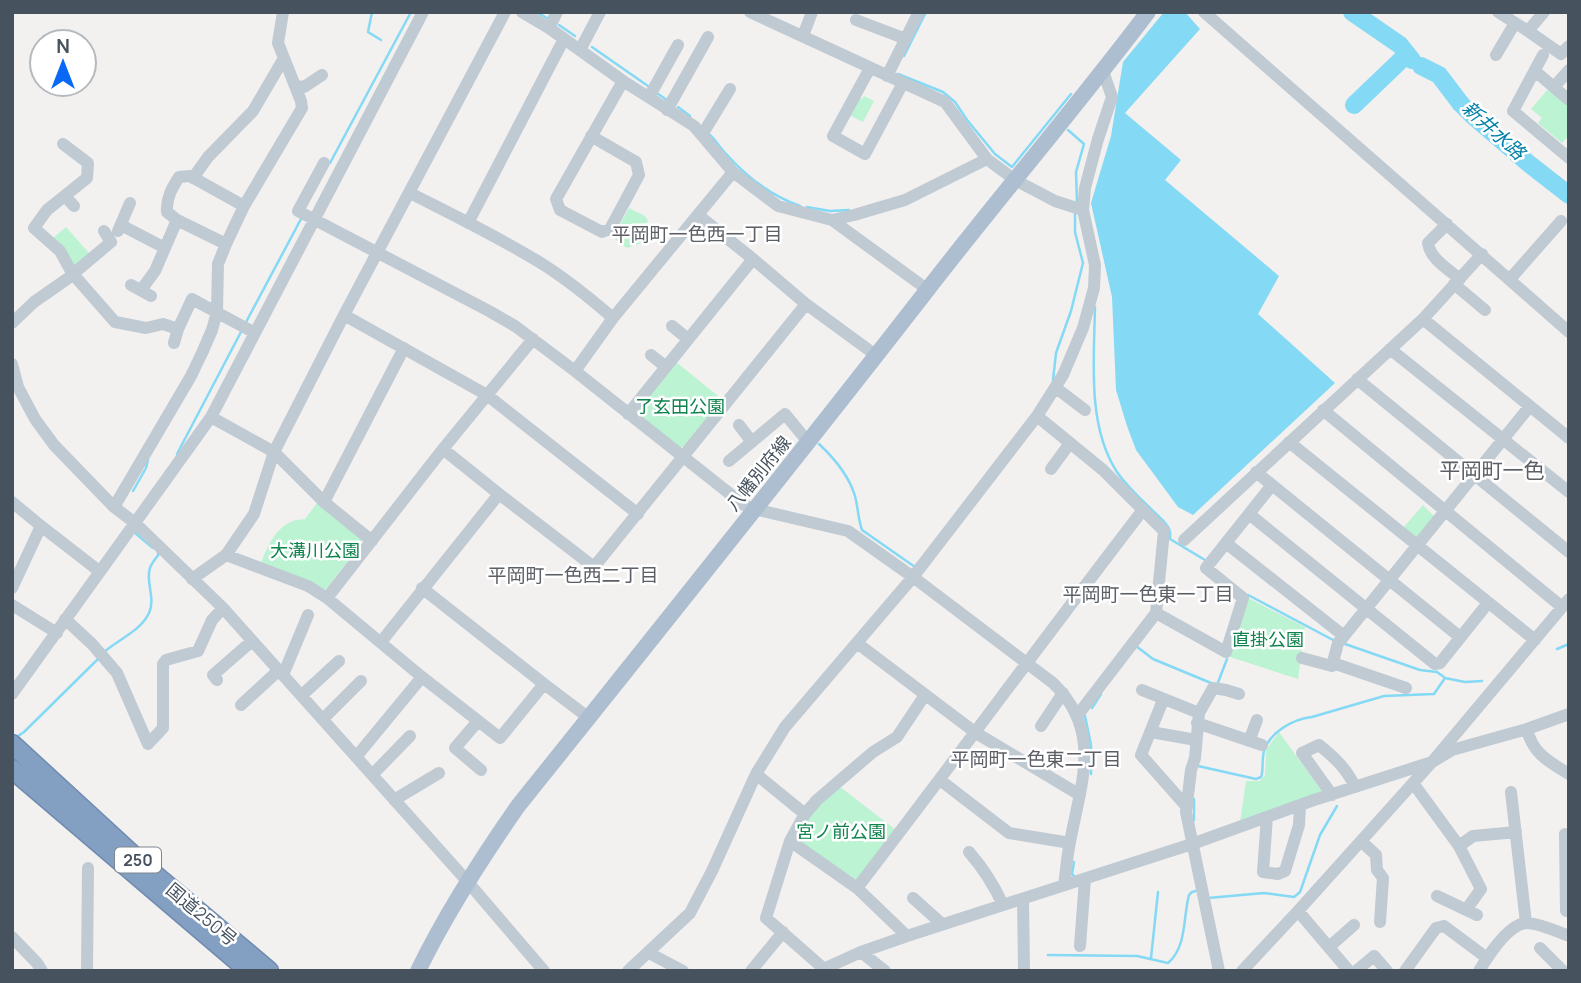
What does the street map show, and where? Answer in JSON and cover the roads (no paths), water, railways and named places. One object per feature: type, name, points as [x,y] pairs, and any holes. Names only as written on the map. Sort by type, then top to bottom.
[{"type":"highway","name":"国道250号","points":[[12,744],[148,869],[269,971]]},
{"type":"highway","name":"国道250号","points":[[12,769],[249,971]]},
{"type":"highway","name":"250","points":[[67,814],[84,837],[236,971]]},
{"type":"main road","name":"八幡別府線","points":[[418,971],[467,881],[518,806],[1148,12]]},
{"type":"street","points":[[114,507],[191,376],[212,330],[217,312],[218,264],[226,244],[244,206],[302,108],[278,43],[283,12]]},
{"type":"street","points":[[12,694],[211,417],[424,12]]},
{"type":"street","points":[[192,579],[226,555],[257,507],[274,452],[505,12]]},
{"type":"street","points":[[522,12],[694,126],[733,172],[778,206],[832,219],[928,290]]},
{"type":"street","points":[[549,28],[557,12]]},
{"type":"street","points":[[750,12],[944,102],[987,159],[1015,180],[1055,201],[1083,210]]},
{"type":"street","points":[[803,36],[812,12]]},
{"type":"street","points":[[887,76],[919,12]]},
{"type":"street","points":[[1204,12],[1569,332]]},
{"type":"street","points":[[1498,12],[1562,54],[1569,46]]},
{"type":"street","points":[[1528,31],[1544,12]]},
{"type":"street","points":[[580,50],[606,13]]},
{"type":"street","points":[[856,20],[906,39]]},
{"type":"street","points":[[1496,55],[1515,23]]},
{"type":"street","points":[[667,110],[708,37]]},
{"type":"street","points":[[468,223],[564,38]]},
{"type":"street","points":[[649,97],[677,45]]},
{"type":"street","points":[[1543,55],[1513,111],[1569,158]]},
{"type":"street","points":[[193,178],[208,157],[253,111],[284,58]]},
{"type":"street","points":[[870,68],[833,136],[865,154],[902,83]]},
{"type":"street","points":[[1554,87],[1569,70]]},
{"type":"street","points":[[628,971],[690,913],[756,774],[785,727],[913,577],[1037,416],[1063,375],[1083,328],[1094,288],[1095,265],[1083,210],[1085,188],[1112,97],[1103,71]]},
{"type":"street","points":[[1535,71],[1569,100]]},
{"type":"street","points":[[295,86],[304,87],[322,75]]},
{"type":"street","points":[[591,136],[636,162],[639,175],[610,229],[602,232],[560,210],[556,199],[591,136],[623,81]]},
{"type":"street","points":[[702,135],[729,96]]},
{"type":"street","points":[[63,144],[88,163],[88,178],[47,209],[34,228],[60,251],[72,273],[115,322],[146,328],[163,324],[178,329]]},
{"type":"street","points":[[832,219],[905,200],[987,159]]},
{"type":"street","points":[[324,163],[298,211],[515,326],[744,505],[848,531],[913,577],[1063,693],[1077,716],[1086,765],[1064,885]]},
{"type":"street","points":[[575,371],[613,318],[733,172]]},
{"type":"street","points":[[226,244],[177,220],[167,212],[169,194],[179,177],[190,176],[244,206]]},
{"type":"street","points":[[410,193],[543,265],[582,291],[613,318]]},
{"type":"street","points":[[65,196],[74,206]]},
{"type":"street","points":[[12,323],[34,302],[111,242],[114,230],[130,203]]},
{"type":"street","points":[[698,215],[806,304],[877,356]]},
{"type":"street","points":[[141,291],[155,271],[177,220]]},
{"type":"street","points":[[1510,279],[1562,221]]},
{"type":"street","points":[[1447,224],[1428,243],[1429,250],[1485,310]]},
{"type":"street","points":[[114,230],[165,248]]},
{"type":"street","points":[[1184,540],[1423,319],[1482,254]]},
{"type":"street","points":[[628,414],[753,259]]},
{"type":"street","points":[[174,343],[192,299],[255,333]]},
{"type":"street","points":[[443,449],[594,567],[806,304]]},
{"type":"street","points":[[344,315],[486,395],[638,514]]},
{"type":"street","points":[[1423,319],[1569,438]]},
{"type":"street","points":[[672,326],[688,339]]},
{"type":"street","points":[[327,598],[533,339]]},
{"type":"street","points":[[324,502],[404,348]]},
{"type":"street","points":[[1390,349],[1569,492]]},
{"type":"street","points":[[651,355],[666,367]]},
{"type":"street","points":[[12,364],[18,387],[35,419],[54,445],[114,507],[135,523],[223,608],[544,971]]},
{"type":"street","points":[[1357,379],[1569,552]]},
{"type":"street","points":[[1056,388],[1084,410]]},
{"type":"street","points":[[1302,658],[1332,666],[1338,643],[1530,406]]},
{"type":"street","points":[[1242,971],[1432,762],[1565,603],[1446,511],[1323,410]]},
{"type":"street","points":[[729,461],[785,414],[808,442]]},
{"type":"street","points":[[1037,416],[1103,470],[1164,531],[1156,613],[1077,716]]},
{"type":"street","points":[[211,417],[274,452],[324,502],[372,541]]},
{"type":"street","points":[[738,425],[752,442]]},
{"type":"street","points":[[1289,442],[1535,640]]},
{"type":"street","points":[[1051,469],[1070,443]]},
{"type":"street","points":[[1256,472],[1461,637]]},
{"type":"street","points":[[1156,613],[1226,652],[1243,598],[1206,568],[1272,485]]},
{"type":"street","points":[[380,642],[499,494]]},
{"type":"street","points":[[12,502],[99,571]]},
{"type":"street","points":[[857,888],[1142,511]]},
{"type":"street","points":[[1249,514],[1435,664],[1440,663],[1488,603]]},
{"type":"street","points":[[12,587],[41,526]]},
{"type":"street","points":[[1226,543],[1344,636]]},
{"type":"street","points":[[226,555],[308,586],[327,598],[500,738],[544,684]]},
{"type":"street","points":[[422,588],[589,718]]},
{"type":"street","points":[[12,605],[57,633]]},
{"type":"street","points":[[65,619],[117,673],[148,744],[163,728],[163,664],[166,660],[198,651],[212,620],[223,608]]},
{"type":"street","points":[[241,705],[281,673],[308,615]]},
{"type":"street","points":[[217,680],[213,675],[252,641]]},
{"type":"street","points":[[857,643],[976,733],[1080,795]]},
{"type":"street","points":[[302,695],[338,661]]},
{"type":"street","points":[[1333,663],[1406,688]]},
{"type":"street","points":[[356,757],[422,677]]},
{"type":"street","points":[[323,719],[361,681]]},
{"type":"street","points":[[1219,971],[1186,812],[1198,718],[1213,688],[1239,694]]},
{"type":"street","points":[[1142,690],[1256,743],[1257,720]]},
{"type":"street","points":[[1041,726],[1063,693]]},
{"type":"street","points":[[925,695],[897,737],[873,752],[817,800],[805,814],[790,841],[766,918],[821,970],[907,936],[1192,844],[1432,762],[1452,750],[1569,714]]},
{"type":"street","points":[[1163,700],[1141,755],[1187,807]]},
{"type":"street","points":[[478,721],[455,748],[467,765],[481,770]]},
{"type":"street","points":[[1527,729],[1530,740],[1541,755],[1569,774]]},
{"type":"street","points":[[1151,732],[1196,740]]},
{"type":"street","points":[[372,775],[410,736]]},
{"type":"street","points":[[1332,795],[1302,753],[1319,745],[1339,761],[1354,788]]},
{"type":"street","points":[[394,800],[439,773]]},
{"type":"street","points":[[756,774],[805,814]]},
{"type":"street","points":[[940,780],[1010,833],[1070,843]]},
{"type":"street","points":[[1413,783],[1459,846],[1481,888],[1472,913],[1437,896]]},
{"type":"street","points":[[1511,792],[1516,832],[1515,872],[1527,923]]},
{"type":"street","points":[[1267,817],[1264,872],[1278,874],[1285,871],[1299,825],[1300,806]]},
{"type":"street","points":[[1459,846],[1473,836],[1516,832]]},
{"type":"street","points":[[1565,834],[1566,911]]},
{"type":"street","points":[[790,841],[857,888],[907,936]]},
{"type":"street","points":[[1361,841],[1376,855],[1377,870],[1383,878],[1387,908],[1380,922]]},
{"type":"street","points":[[969,852],[995,887],[1003,905]]},
{"type":"street","points":[[86,971],[88,868]]},
{"type":"street","points":[[1080,946],[1085,879]]},
{"type":"street","points":[[913,898],[942,925]]},
{"type":"street","points":[[1023,898],[1024,971]]},
{"type":"street","points":[[1298,911],[1343,968]]},
{"type":"street","points":[[1479,971],[1511,929],[1527,923],[1569,936]]},
{"type":"street","points":[[1329,947],[1354,925]]},
{"type":"street","points":[[1405,971],[1436,928],[1444,926],[1487,958]]},
{"type":"street","points":[[751,971],[783,932]]},
{"type":"street","points":[[12,937],[42,971]]},
{"type":"street","points":[[1540,948],[1554,967]]},
{"type":"street","points":[[862,952],[885,971]]},
{"type":"street","points":[[649,953],[683,971]]},
{"type":"street","points":[[1356,971],[1374,956],[1387,971]]},
{"type":"water","points":[[1164,12],[1185,12],[1200,29],[1125,113],[1181,160],[1165,180],[1279,276],[1258,314],[1335,383],[1193,515],[1178,507],[1136,450],[1127,426],[1116,390],[1112,297],[1091,203],[1111,136],[1123,62]]},
{"type":"waterway","points":[[372,12],[368,32],[381,40]]},
{"type":"waterway","points":[[330,163],[411,12]]},
{"type":"waterway","points":[[536,12],[547,18]]},
{"type":"waterway","points":[[904,56],[926,12]]},
{"type":"waterway","name":"新井水路","points":[[1352,12],[1400,45],[1412,60]]},
{"type":"waterway","points":[[559,25],[575,36]]},
{"type":"waterway","points":[[592,47],[648,86]]},
{"type":"waterway","points":[[1354,105],[1401,60]]},
{"type":"waterway","name":"新井水路","points":[[1421,66],[1439,75],[1473,116],[1569,195]]},
{"type":"waterway","points":[[898,74],[943,92],[955,102],[995,154],[1012,167],[1071,94]]},
{"type":"waterway","points":[[658,94],[667,100]]},
{"type":"waterway","points":[[678,107],[690,116]]},
{"type":"waterway","points":[[1068,130],[1084,144],[1076,172],[1077,202]]},
{"type":"waterway","points":[[710,135],[752,179],[770,192],[800,206]]},
{"type":"waterway","points":[[807,207],[830,211],[849,210]]},
{"type":"waterway","points":[[1053,380],[1056,353],[1071,311],[1083,263],[1075,232],[1075,214]]},
{"type":"waterway","points":[[245,324],[301,219]]},
{"type":"waterway","points":[[1095,307],[1094,392],[1107,454],[1125,483],[1166,524],[1170,539],[1205,560]]},
{"type":"waterway","points":[[177,454],[242,330]]},
{"type":"waterway","points":[[819,444],[849,481],[862,530],[915,567],[916,565]]},
{"type":"waterway","points":[[133,491],[148,460]]},
{"type":"waterway","points":[[136,532],[153,548]]},
{"type":"waterway","points":[[103,653],[134,630],[149,613],[149,573],[158,553]]},
{"type":"waterway","points":[[1248,595],[1335,641]]},
{"type":"waterway","points":[[1345,644],[1420,670],[1437,672],[1444,677]]},
{"type":"waterway","points":[[1557,649],[1569,644]]},
{"type":"waterway","points":[[1136,646],[1153,659],[1211,683]]},
{"type":"waterway","points":[[15,738],[99,658]]},
{"type":"waterway","points":[[1217,685],[1227,659]]},
{"type":"waterway","points":[[1198,766],[1256,779],[1262,774],[1263,754],[1267,744],[1277,732],[1290,724],[1384,696],[1434,694],[1445,678],[1465,682],[1482,681]]},
{"type":"waterway","points":[[1092,708],[1101,694]]},
{"type":"waterway","points":[[1085,716],[1091,745],[1091,774]]},
{"type":"waterway","points":[[1194,799],[1194,820]]},
{"type":"waterway","points":[[1208,898],[1264,893],[1294,897],[1300,892],[1320,835],[1337,806]]},
{"type":"waterway","points":[[1074,862],[1074,876]]},
{"type":"waterway","points":[[1048,955],[1137,956],[1168,963],[1181,940],[1189,895],[1199,890]]},
{"type":"waterway","points":[[1151,958],[1158,892]]},
{"type":"district","name":"平岡町一色西一丁目","points":[[697,234]]},
{"type":"district","name":"平岡町一色","points":[[1492,470]]},
{"type":"district","name":"平岡町一色西二丁目","points":[[573,575]]},
{"type":"district","name":"平岡町一色東一丁目","points":[[1148,594]]},
{"type":"district","name":"平岡町一色東二丁目","points":[[1036,759]]},
{"type":"park label","name":"了玄田公園","points":[[680,406]]},
{"type":"park label","name":"大溝川公園","points":[[315,550]]},
{"type":"park label","name":"直掛公園","points":[[1268,639]]},
{"type":"park label","name":"宮ノ前公園","points":[[841,831]]}]
